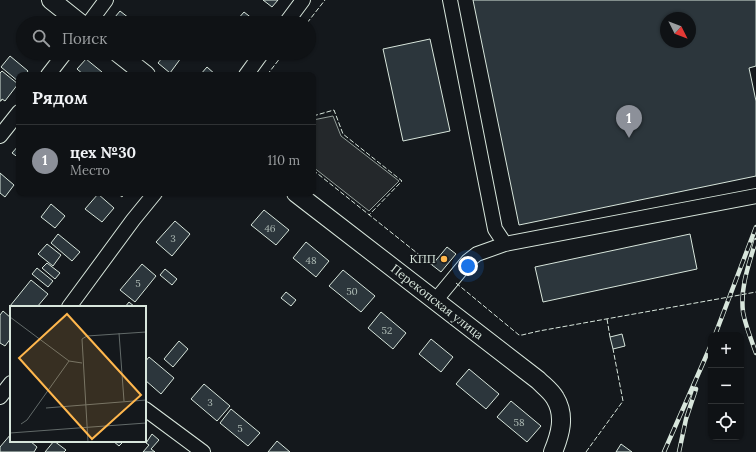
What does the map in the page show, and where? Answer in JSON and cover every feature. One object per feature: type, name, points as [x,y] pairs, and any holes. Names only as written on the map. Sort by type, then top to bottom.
[{"type":"main road","points":[[51,0],[71,16]]},
{"type":"main road","points":[[127,60],[142,72]]},
{"type":"main road","name":"Перекопская улица","points":[[300,196],[538,380],[547,389],[555,398],[561,412],[561,423],[558,439],[553,452]]},
{"type":"street","points":[[94,16],[106,0]]},
{"type":"street","points":[[291,16],[303,0]]},
{"type":"street","points":[[450,0],[495,229],[505,244]]},
{"type":"street","points":[[50,72],[60,60]]},
{"type":"street","points":[[248,72],[257,60]]},
{"type":"street","points":[[0,136],[16,116]]},
{"type":"street","points":[[70,306],[153,196]]},
{"type":"street","points":[[435,301],[468,261],[477,254],[505,244],[756,196]]},
{"type":"street","points":[[0,397],[10,384]]},
{"type":"street","points":[[146,410],[203,452]]},
{"type":"shaded area","points":[[333,116],[341,136],[399,181],[369,211],[316,169],[316,119]]},
{"type":"building","points":[[263,0],[278,0],[272,7]]},
{"type":"building","points":[[473,0],[756,0],[756,66],[749,68],[756,101],[756,176],[519,225]]},
{"type":"building","points":[[120,11],[126,16],[116,16]]},
{"type":"building","points":[[244,12],[249,16],[240,16]]},
{"type":"building","points":[[430,39],[450,131],[403,141],[383,49]]},
{"type":"building","points":[[10,56],[28,71],[16,72],[16,80],[1,67]]},
{"type":"building","points":[[85,60],[87,60],[102,72],[80,72],[77,69]]},
{"type":"building","points":[[160,60],[180,60],[171,72],[158,63]]},
{"type":"building","points":[[207,67],[213,72],[203,72]]},
{"type":"building","points":[[2,71],[16,82],[16,87],[5,101],[2,99],[0,101],[0,73]]},
{"type":"building","points":[[16,148],[16,156],[12,153]]},
{"type":"building","points":[[0,173],[14,185],[5,197],[0,193]]},
{"type":"building","points":[[96,196],[100,196],[114,208],[102,222],[85,209]]},
{"type":"building","points":[[51,204],[65,216],[55,228],[41,217]]},
{"type":"building","points":[[264,210],[289,230],[276,245],[251,225]]},
{"type":"building","points":[[175,221],[190,234],[172,256],[156,242]]},
{"type":"building","points":[[58,234],[80,252],[72,261],[51,243]]},
{"type":"building","points":[[690,234],[697,269],[543,302],[535,267]]},
{"type":"building","points":[[306,242],[329,261],[316,277],[293,258]]},
{"type":"building","points":[[47,244],[61,255],[53,266],[38,254]]},
{"type":"building","name":"КПП","points":[[447,247],[456,254],[441,272],[432,265]]},
{"type":"building","points":[[47,263],[60,273],[55,279],[42,268]]},
{"type":"building","points":[[142,264],[156,276],[135,302],[120,290]]},
{"type":"building","points":[[37,268],[53,281],[48,287],[32,274]]},
{"type":"building","points":[[165,269],[177,279],[172,285],[160,275]]},
{"type":"building","points":[[343,270],[375,296],[361,312],[329,286]]},
{"type":"building","points":[[31,280],[48,294],[38,306],[10,306]]},
{"type":"building","points":[[286,292],[296,300],[291,306],[281,298]]},
{"type":"building","points":[[129,302],[134,306],[126,306]]},
{"type":"building","points":[[3,311],[10,317],[10,339],[5,346],[0,343],[0,315]]},
{"type":"building","points":[[381,312],[406,333],[393,349],[368,328]]},
{"type":"building","points":[[622,334],[625,346],[613,349],[610,337]]},
{"type":"building","points":[[431,339],[453,357],[441,372],[419,354]]},
{"type":"building","points":[[179,341],[188,349],[173,367],[164,359]]},
{"type":"building","points":[[149,357],[174,378],[161,394],[146,381],[146,361]]},
{"type":"building","points":[[469,369],[499,394],[486,409],[456,384]]},
{"type":"building","points":[[204,384],[230,406],[217,421],[191,399]]},
{"type":"building","points":[[511,401],[541,426],[527,442],[497,417]]},
{"type":"building","points":[[231,409],[260,433],[248,446],[220,423]]},
{"type":"building","points":[[152,434],[159,440],[151,449],[155,452],[143,452],[149,445],[146,443]]},
{"type":"building","points":[[10,435],[10,442],[31,442],[37,447],[34,452],[0,452],[0,447]]},
{"type":"building","points":[[277,441],[290,452],[268,452]]},
{"type":"building","points":[[53,442],[66,450],[64,452],[45,452]]},
{"type":"building","points":[[114,442],[123,442],[119,446]]},
{"type":"building","points":[[621,444],[632,452],[616,452]]},
{"type":"railway","points":[[716,332],[756,227]]},
{"type":"railway","points":[[756,240],[746,276],[742,303],[745,322],[756,353]]},
{"type":"railway","points":[[664,452],[708,352]]},
{"type":"railway","points":[[679,452],[686,419],[696,389]]},
{"type":"fence","points":[[312,16],[325,0]]},
{"type":"fence","points":[[269,72],[279,60]]},
{"type":"fence","points":[[316,115],[334,110],[343,134],[402,181],[369,215]]},
{"type":"fence","points":[[316,172],[432,265]]},
{"type":"fence","points":[[456,283],[519,335],[756,292]]},
{"type":"fence","points":[[607,319],[610,337]]},
{"type":"fence","points":[[586,452],[623,401],[613,349]]},
{"type":"place","name":"цех №30","points":[[629,138]]},
{"type":"place","name":"КПП","points":[[444,259]]}]
